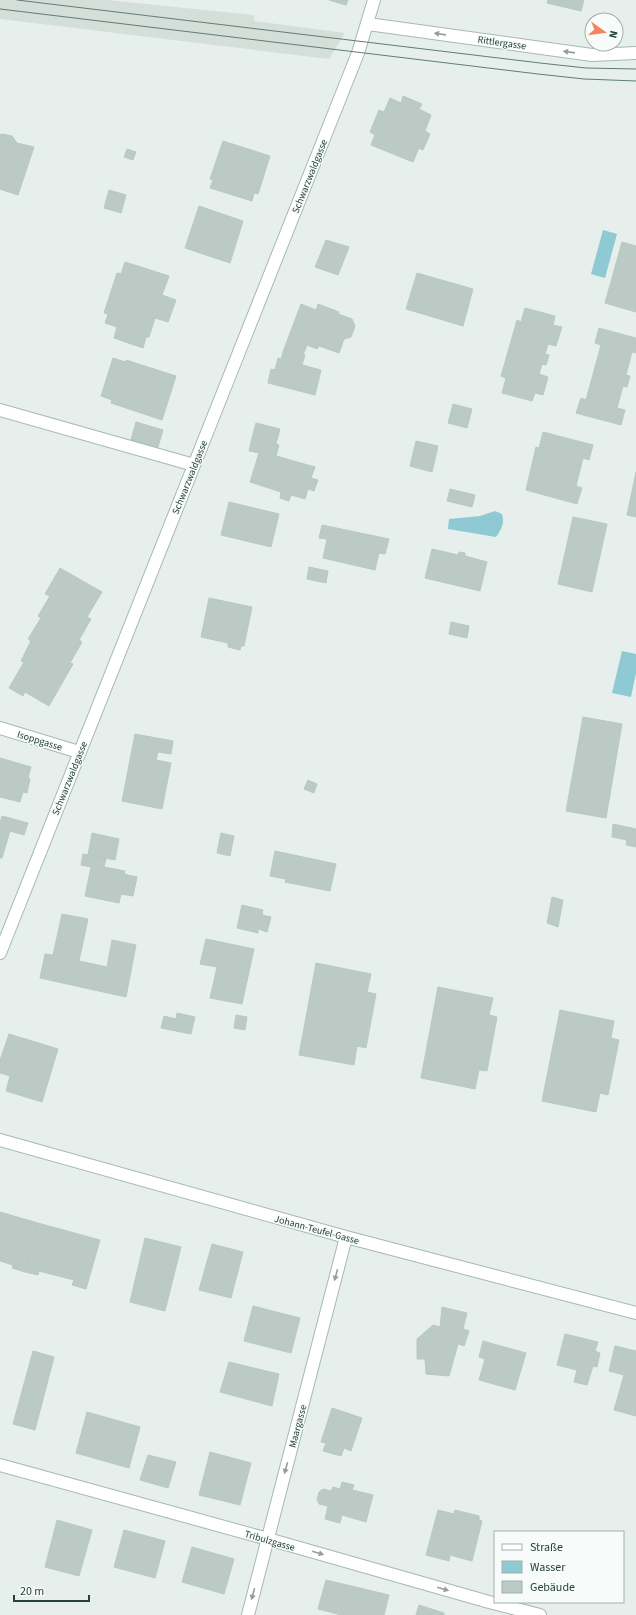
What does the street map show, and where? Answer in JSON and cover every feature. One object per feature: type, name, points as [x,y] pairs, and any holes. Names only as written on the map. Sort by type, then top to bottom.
[{"type":"street","name":"Schwarzwaldgasse","points":[[0,953],[358,53],[374,0]]},
{"type":"street","name":"Rittlergasse","points":[[368,24],[592,55],[636,53]]},
{"type":"street","points":[[0,410],[194,465]]},
{"type":"street","name":"Isoppgasse","points":[[0,728],[79,752]]},
{"type":"street","name":"Johann-Teufel-Gasse","points":[[0,1140],[346,1237],[636,1313]]},
{"type":"street","name":"Maargasse","points":[[248,1615],[346,1237]]},
{"type":"street","name":"Tribulzgasse","points":[[0,1465],[540,1615]]},
{"type":"shaded area","points":[[0,0],[107,0],[254,15],[254,21],[345,33],[329,59],[0,19]]},
{"type":"water","points":[[603,230],[617,234],[605,278],[591,274]]},
{"type":"water","points":[[495,511],[502,514],[503,520],[501,529],[496,537],[448,529],[449,519],[480,516]]},
{"type":"water","points":[[622,651],[636,654],[636,673],[631,697],[612,693]]},
{"type":"building","points":[[329,0],[348,0],[346,5]]},
{"type":"building","points":[[548,0],[584,0],[581,11],[547,3]]},
{"type":"building","points":[[403,96],[422,104],[419,109],[431,115],[425,131],[430,134],[423,150],[419,148],[413,162],[371,145],[375,135],[370,132],[379,110],[384,112],[390,98],[401,103]]},
{"type":"building","points":[[0,135],[12,136],[17,143],[34,147],[18,195],[0,189]]},
{"type":"building","points":[[223,141],[270,156],[258,194],[254,193],[252,201],[210,188],[213,180],[210,179]]},
{"type":"building","points":[[127,149],[136,152],[133,160],[124,157]]},
{"type":"building","points":[[109,190],[126,195],[121,213],[104,208]]},
{"type":"building","points":[[199,206],[243,221],[230,263],[185,248]]},
{"type":"building","points":[[326,240],[349,247],[338,275],[315,267]]},
{"type":"building","points":[[622,242],[636,246],[636,312],[605,303]]},
{"type":"building","points":[[125,262],[169,276],[162,295],[176,300],[168,322],[155,318],[149,337],[146,337],[143,348],[114,338],[117,327],[105,323],[108,314],[104,313],[117,273],[121,274]]},
{"type":"building","points":[[417,273],[473,289],[463,326],[406,309]]},
{"type":"building","points":[[301,304],[316,310],[318,304],[352,319],[355,326],[351,337],[344,339],[339,353],[319,346],[317,349],[307,345],[303,355],[284,349]]},
{"type":"building","points":[[525,308],[555,316],[553,325],[562,327],[556,346],[548,344],[545,354],[549,355],[546,365],[542,364],[539,374],[548,377],[543,395],[535,393],[532,401],[502,393],[506,378],[501,376],[517,320],[521,322]]},
{"type":"building","points":[[599,328],[636,338],[636,353],[632,352],[626,375],[630,376],[627,387],[623,386],[617,408],[625,410],[621,425],[576,413],[581,398],[586,400],[601,345],[595,343]]},
{"type":"building","points":[[284,349],[305,355],[302,365],[321,370],[315,395],[268,383],[271,369],[275,370],[278,358],[281,359]]},
{"type":"building","points":[[113,358],[125,362],[126,360],[176,376],[162,420],[111,403],[112,400],[101,396]]},
{"type":"building","points":[[453,404],[472,409],[467,428],[448,423]]},
{"type":"building","points":[[136,422],[163,430],[158,447],[131,440]]},
{"type":"building","points":[[256,423],[280,429],[276,444],[252,438]]},
{"type":"building","points":[[543,432],[593,445],[589,460],[583,458],[576,486],[582,488],[577,504],[526,490],[536,447],[539,448]]},
{"type":"building","points":[[252,438],[279,445],[276,456],[315,467],[311,478],[318,480],[314,491],[308,489],[305,499],[291,495],[289,501],[280,498],[281,492],[250,482],[259,453],[249,451]]},
{"type":"building","points":[[416,441],[438,446],[432,472],[410,466]]},
{"type":"building","points":[[636,472],[636,517],[627,515]]},
{"type":"building","points":[[450,489],[475,495],[472,507],[447,501]]},
{"type":"building","points":[[229,502],[279,514],[271,547],[221,535]]},
{"type":"building","points":[[573,517],[607,524],[592,592],[558,584]]},
{"type":"building","points":[[322,525],[389,539],[385,554],[379,553],[375,570],[323,558],[327,539],[319,538]]},
{"type":"building","points":[[432,549],[458,555],[459,552],[465,553],[465,556],[487,562],[480,591],[425,578]]},
{"type":"building","points":[[309,567],[328,571],[326,583],[307,579]]},
{"type":"building","points":[[60,568],[102,592],[87,617],[91,619],[79,640],[82,642],[70,663],[73,664],[49,706],[25,692],[23,696],[9,688],[24,662],[21,661],[31,641],[28,639],[41,618],[38,616],[50,596],[45,594]]},
{"type":"building","points":[[209,598],[252,607],[244,646],[241,646],[240,650],[228,647],[228,643],[201,637]]},
{"type":"building","points":[[451,622],[469,626],[467,638],[449,634]]},
{"type":"building","points":[[583,717],[622,724],[606,818],[566,811]]},
{"type":"building","points":[[135,734],[173,741],[171,754],[158,752],[156,760],[171,763],[162,809],[122,801]]},
{"type":"building","points":[[0,758],[31,767],[28,778],[30,779],[27,793],[23,792],[20,802],[0,797]]},
{"type":"building","points":[[308,780],[317,784],[314,793],[304,789]]},
{"type":"building","points":[[2,816],[28,823],[24,835],[10,831],[2,858],[0,858],[0,823]]},
{"type":"building","points":[[613,824],[636,829],[636,847],[626,845],[627,840],[612,837]]},
{"type":"building","points":[[92,833],[119,839],[115,860],[88,855]]},
{"type":"building","points":[[221,833],[234,836],[230,856],[217,853]]},
{"type":"building","points":[[275,851],[336,864],[330,891],[285,882],[286,879],[270,876]]},
{"type":"building","points":[[83,854],[106,858],[104,867],[125,871],[124,874],[137,877],[133,896],[121,894],[119,903],[85,896],[91,867],[81,865]]},
{"type":"building","points":[[552,897],[563,900],[558,927],[547,923]]},
{"type":"building","points":[[242,905],[263,910],[262,915],[271,917],[267,932],[258,929],[258,933],[237,928]]},
{"type":"building","points":[[62,914],[88,919],[79,961],[107,967],[112,940],[136,945],[126,997],[40,978],[45,954],[53,955]]},
{"type":"building","points":[[206,939],[254,949],[242,1004],[210,998],[217,967],[200,964]]},
{"type":"building","points":[[316,963],[371,974],[367,992],[376,994],[366,1048],[357,1046],[354,1065],[299,1055]]},
{"type":"building","points":[[438,987],[493,998],[489,1015],[497,1017],[487,1071],[479,1070],[475,1089],[421,1078]]},
{"type":"building","points":[[560,1010],[614,1021],[611,1038],[619,1040],[608,1095],[600,1093],[596,1112],[542,1101]]},
{"type":"building","points":[[177,1013],[195,1017],[191,1034],[161,1028],[164,1016],[176,1019]]},
{"type":"building","points":[[236,1015],[247,1017],[245,1030],[234,1028]]},
{"type":"building","points":[[9,1034],[58,1049],[42,1102],[6,1091],[10,1076],[0,1073],[0,1060]]},
{"type":"building","points":[[0,1212],[38,1223],[25,1272],[12,1268],[13,1265],[0,1261]]},
{"type":"building","points":[[38,1223],[100,1240],[86,1289],[72,1285],[74,1280],[39,1271],[38,1275],[25,1272]]},
{"type":"building","points":[[145,1238],[181,1247],[165,1311],[130,1302]]},
{"type":"building","points":[[212,1244],[243,1252],[231,1298],[199,1290]]},
{"type":"building","points":[[253,1306],[300,1318],[291,1353],[244,1341]]},
{"type":"building","points":[[442,1307],[467,1313],[463,1329],[469,1331],[464,1346],[458,1344],[449,1376],[426,1374],[425,1359],[417,1359],[417,1339],[433,1325],[440,1327]]},
{"type":"building","points":[[565,1334],[598,1342],[595,1351],[600,1353],[597,1367],[593,1366],[587,1385],[574,1382],[577,1370],[557,1365]]},
{"type":"building","points":[[483,1341],[526,1353],[515,1390],[479,1380],[485,1359],[479,1357]]},
{"type":"building","points":[[615,1346],[636,1351],[636,1416],[614,1410],[624,1375],[609,1371]]},
{"type":"building","points":[[33,1351],[54,1357],[35,1430],[13,1424]]},
{"type":"building","points":[[229,1362],[279,1374],[272,1406],[220,1392]]},
{"type":"building","points":[[332,1408],[362,1418],[351,1451],[344,1448],[341,1456],[323,1451],[326,1443],[321,1442]]},
{"type":"building","points":[[87,1412],[140,1427],[129,1468],[76,1453]]},
{"type":"building","points":[[210,1452],[251,1463],[240,1505],[199,1495]]},
{"type":"building","points":[[148,1455],[176,1462],[168,1488],[140,1480]]},
{"type":"building","points":[[342,1482],[354,1485],[352,1490],[373,1495],[366,1522],[342,1515],[340,1523],[325,1519],[328,1506],[319,1504],[317,1499],[319,1492],[323,1489],[331,1491],[333,1487],[340,1489]]},
{"type":"building","points":[[438,1510],[454,1514],[455,1510],[479,1516],[479,1520],[482,1521],[472,1561],[450,1555],[449,1561],[426,1555]]},
{"type":"building","points":[[57,1520],[92,1530],[79,1576],[45,1567]]},
{"type":"building","points":[[124,1530],[165,1541],[155,1578],[114,1567]]},
{"type":"building","points":[[192,1547],[234,1559],[224,1594],[182,1582]]},
{"type":"building","points":[[326,1580],[389,1595],[384,1615],[341,1615],[318,1609]]},
{"type":"building","points":[[419,1605],[444,1613],[444,1615],[416,1615]]},
{"type":"tram line","points":[[17,0],[540,63],[586,68],[636,69]]},
{"type":"tram line","points":[[0,9],[538,74],[584,79],[636,81]]}]
